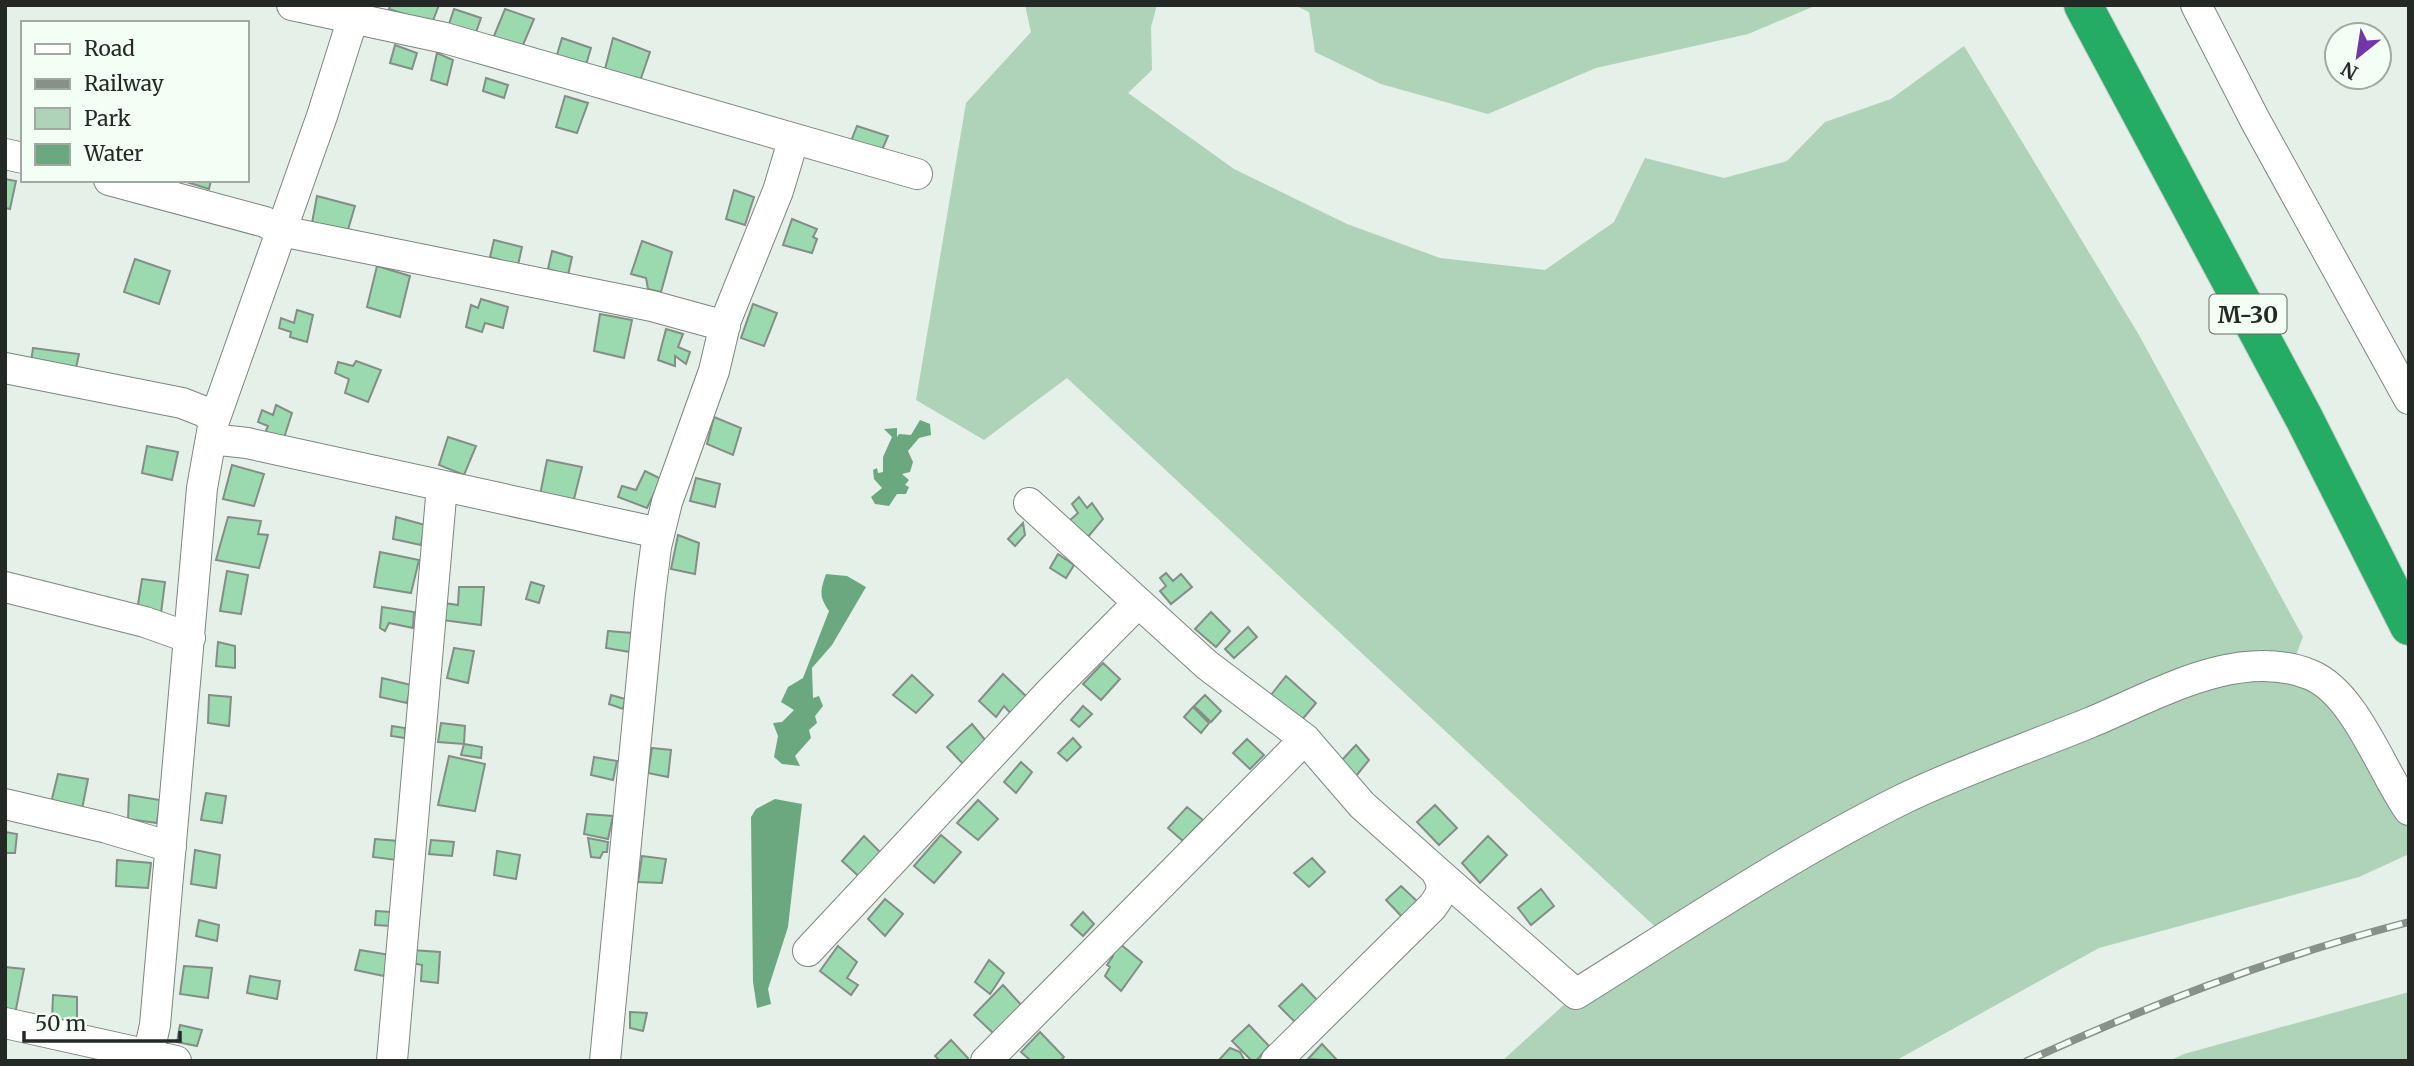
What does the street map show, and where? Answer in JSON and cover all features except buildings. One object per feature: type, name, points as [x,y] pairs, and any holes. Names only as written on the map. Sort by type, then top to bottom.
[{"type":"highway","name":"М-30","points":[[2083,5],[2304,418],[2409,626]]},
{"type":"street","points":[[292,5],[445,38],[598,80],[793,141],[917,174]]},
{"type":"street","points":[[2196,5],[2255,120],[2409,399]]},
{"type":"street","points":[[5,1023],[157,1058],[155,1024],[202,488],[213,430],[354,18]]},
{"type":"street","points":[[604,1061],[659,533],[713,371],[725,326],[778,191],[793,141]]},
{"type":"street","points":[[116,182],[265,222],[281,231],[652,306],[725,326]]},
{"type":"street","points":[[5,368],[182,403],[205,411],[213,430],[247,443],[659,533]]},
{"type":"street","points":[[392,1061],[443,486]]},
{"type":"street","points":[[1029,503],[1207,665],[1305,739],[1362,805],[1576,994],[1767,876],[1904,799],[2194,680],[2246,666],[2291,668],[2314,676],[2333,691],[2351,713],[2409,810]]},
{"type":"street","points":[[5,587],[145,622],[190,638]]},
{"type":"street","points":[[808,951],[1050,692],[1138,603]]},
{"type":"street","points":[[986,1061],[1305,739]]},
{"type":"street","points":[[5,804],[107,828],[171,847]]},
{"type":"street","points":[[1276,1061],[1432,907],[1442,894],[1443,882],[1435,870]]},
{"type":"green space","points":[[1025,5],[1157,5],[1151,27],[1152,70],[1128,93],[1234,169],[1347,224],[1440,258],[1545,270],[1614,222],[1645,158],[1724,178],[1787,161],[1825,122],[1891,99],[1964,46],[2139,335],[2303,637],[2291,668],[2314,676],[2409,810],[2409,854],[2359,877],[2099,948],[1895,1061],[1502,1061],[1576,994],[1666,937],[1067,378],[984,440],[916,400],[966,103],[1031,32]]},
{"type":"green space","points":[[1294,5],[1817,5],[1748,34],[1596,68],[1488,114],[1381,84],[1315,52],[1309,12]]},
{"type":"green space","points":[[2409,992],[2409,1061],[2169,1061],[2184,1054]]},
{"type":"water","points":[[920,420],[930,424],[931,435],[919,438],[908,451],[913,462],[910,472],[902,474],[909,480],[905,485],[909,487],[906,494],[897,494],[889,506],[875,504],[871,497],[882,488],[874,479],[873,470],[877,468],[878,473],[883,472],[883,457],[892,437],[884,429],[897,428],[897,437],[899,434],[911,435]]},
{"type":"water","points":[[826,574],[847,576],[866,587],[832,645],[812,668],[813,698],[819,696],[823,706],[815,716],[817,723],[809,730],[811,738],[795,756],[800,766],[782,764],[774,757],[778,736],[773,723],[782,722],[794,710],[781,702],[788,687],[803,678],[829,611],[823,602],[822,594]]},
{"type":"water","points":[[775,799],[802,804],[788,927],[768,989],[771,1004],[757,1008],[753,982],[751,817],[756,809]]},
{"type":"railway","points":[[2027,1061],[2120,1020],[2215,983],[2311,950],[2409,922]]}]
